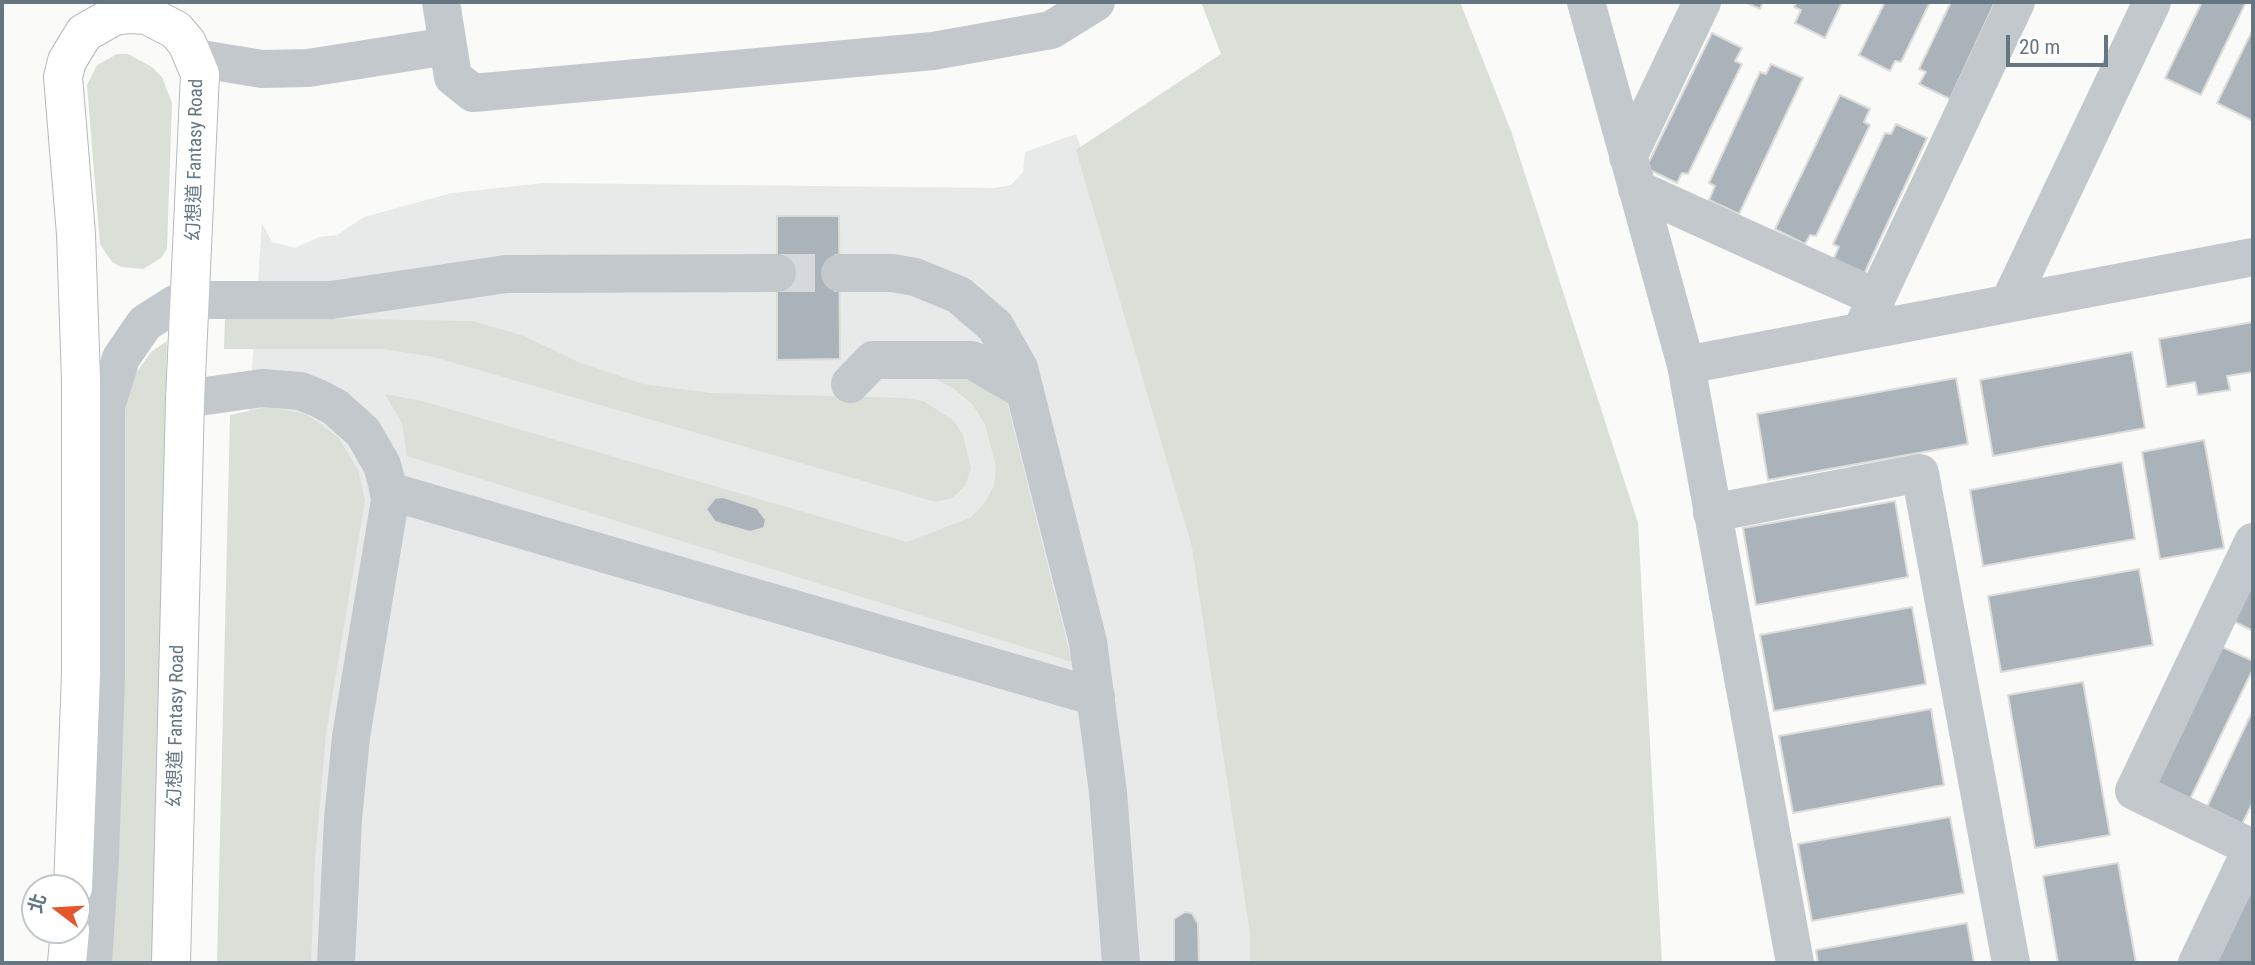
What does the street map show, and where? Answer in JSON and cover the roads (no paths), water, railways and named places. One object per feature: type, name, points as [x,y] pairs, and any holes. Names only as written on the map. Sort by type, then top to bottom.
[{"type":"main road","name":"幻想道 Fantasy Road","points":[[74,874],[82,674],[82,407],[76,234],[63,77],[67,61],[85,33],[114,16],[147,16],[162,21],[187,43],[195,58],[200,90],[192,300],[185,399],[171,963]]},
{"type":"main road","points":[[67,963],[69,944]]},
{"type":"lane","points":[[441,2],[453,77],[473,93],[933,51],[1051,30],[1096,2]]},
{"type":"lane","points":[[1586,2],[1685,365],[1795,963]]},
{"type":"lane","points":[[1633,173],[1701,2]]},
{"type":"lane","points":[[1869,315],[2016,2]]},
{"type":"lane","points":[[2009,303],[2152,2]]},
{"type":"lane","points":[[195,58],[262,69],[297,68],[449,46]]},
{"type":"lane","points":[[1633,173],[1869,315]]},
{"type":"lane","points":[[1685,365],[1869,315],[2009,303],[2253,257]]},
{"type":"lane","points":[[93,963],[100,857],[106,675],[106,406],[121,358],[145,323],[175,304],[192,300],[331,300],[506,274],[777,272]]},
{"type":"lane","points":[[840,273],[892,273],[915,277],[959,295],[995,327],[1019,368],[1088,642],[1108,792],[1121,963]]},
{"type":"lane","points":[[850,384],[873,360],[972,360],[1025,391]]},
{"type":"lane","points":[[185,399],[262,388],[300,391],[318,398],[335,407],[363,432],[382,465],[389,491],[386,527],[351,737],[343,819],[336,963]]},
{"type":"lane","points":[[1712,513],[1920,473],[2011,963]]},
{"type":"lane","points":[[389,491],[1096,697]]},
{"type":"lane","points":[[2197,963],[2252,848],[2134,792],[2253,542]]},
{"type":"tunnel","points":[[777,273],[840,273]]}]
